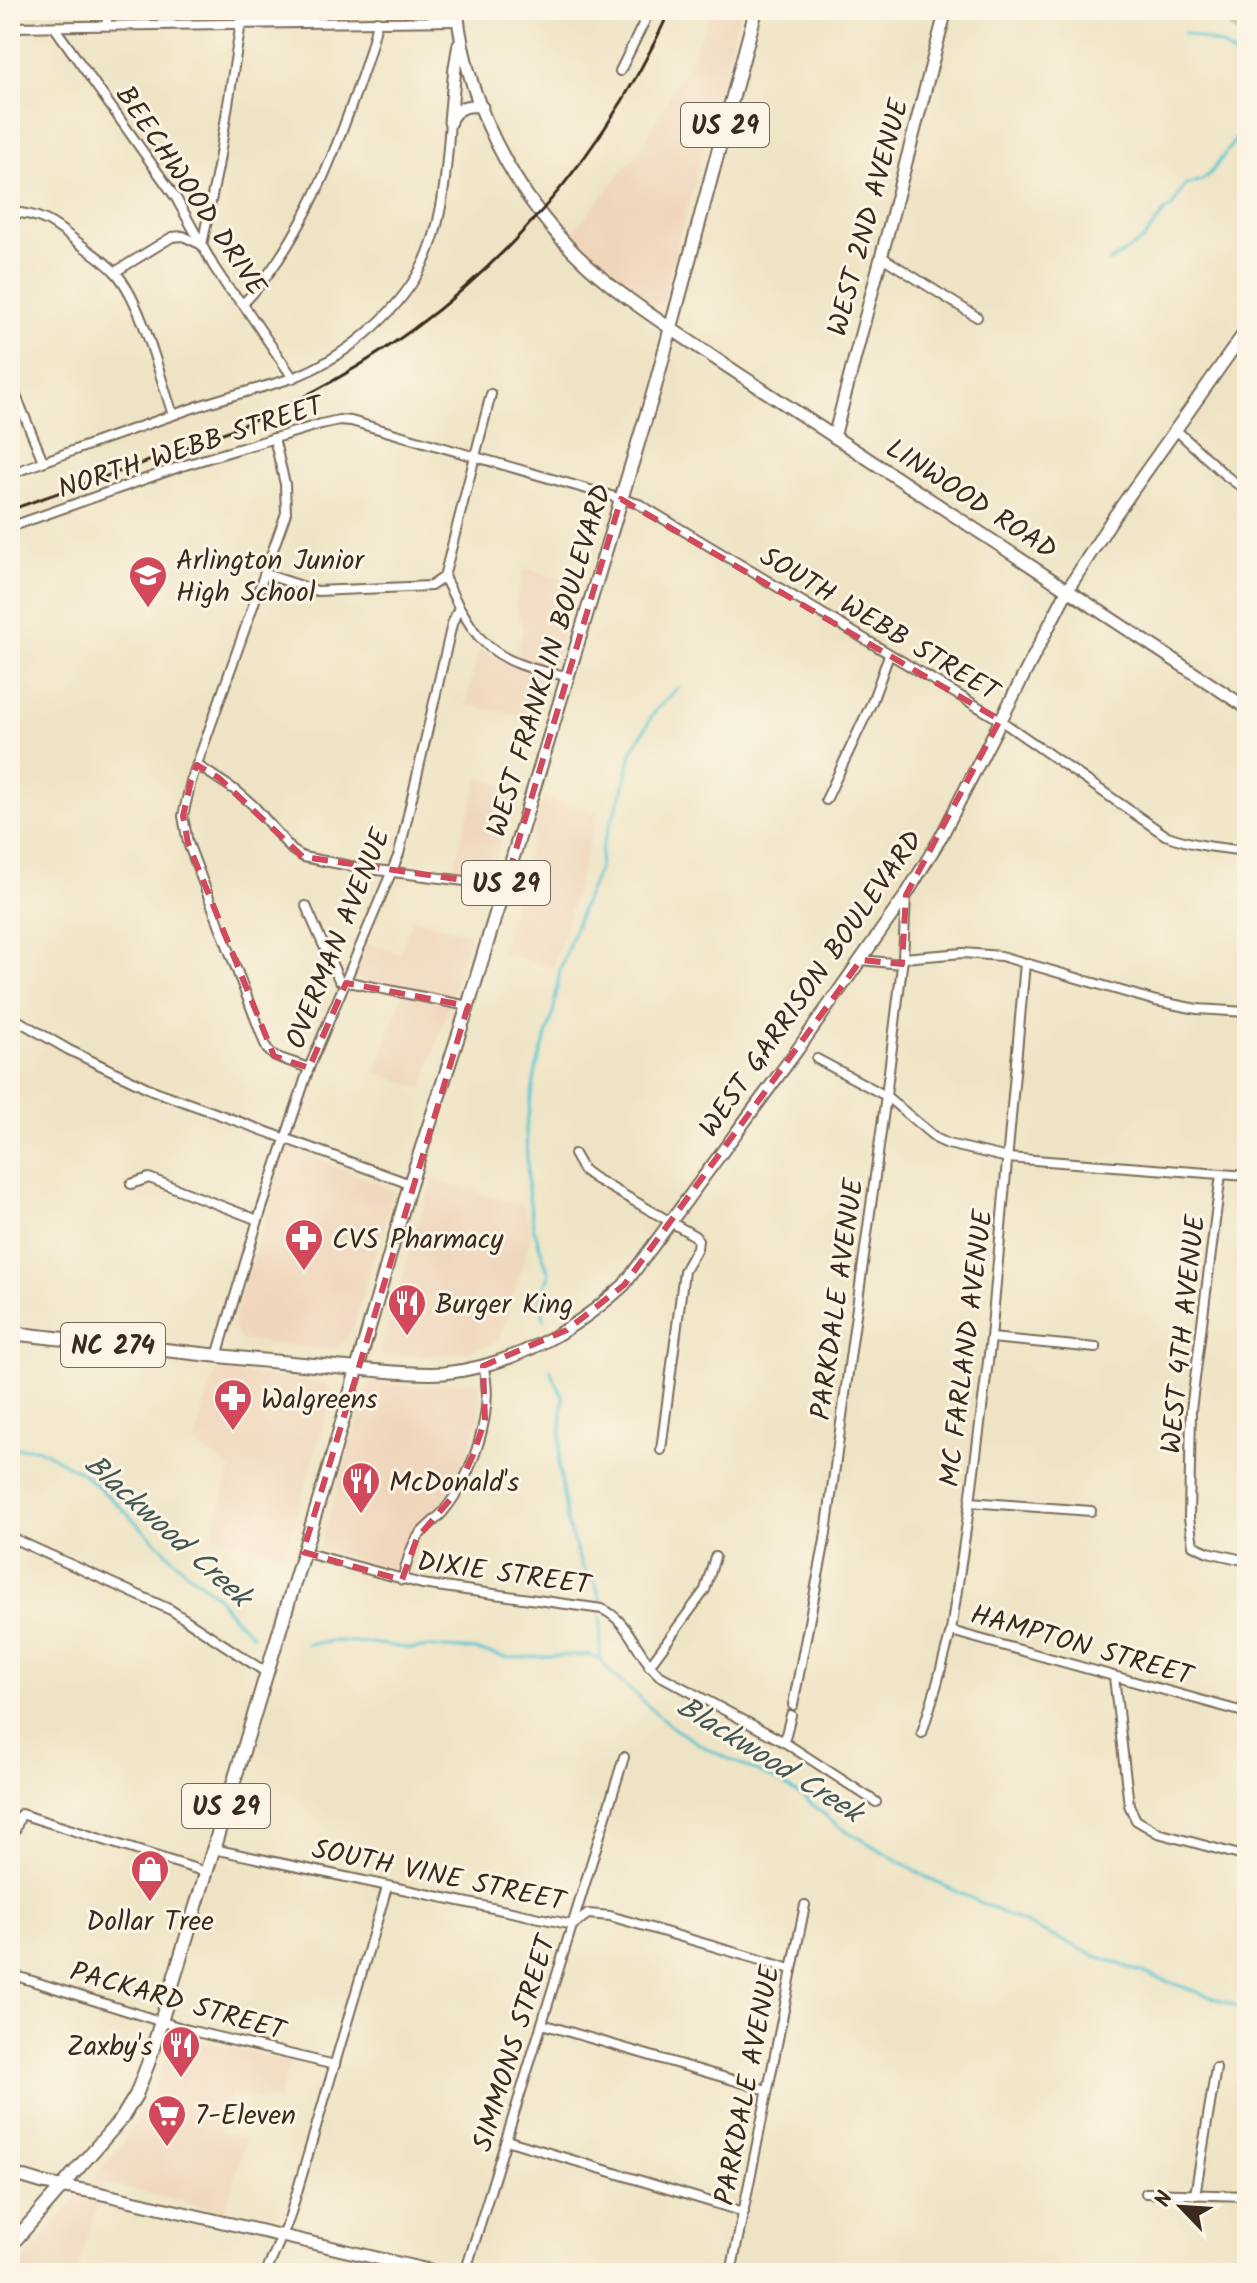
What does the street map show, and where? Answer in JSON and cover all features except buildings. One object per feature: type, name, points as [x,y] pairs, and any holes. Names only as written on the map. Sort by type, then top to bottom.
[{"type":"main road","name":"WEST FRANKLIN BOULEVARD","points":[[10,2246],[125,2113],[146,2071],[358,1369],[410,1184],[505,886],[655,387],[756,10]]},
{"type":"main road","name":"WEST 2ND AVENUE","points":[[834,437],[946,10]]},
{"type":"main road","name":"LINWOOD ROAD","points":[[459,21],[474,85],[501,150],[519,182],[568,248],[619,292],[670,328],[1247,708]]},
{"type":"main road","points":[[450,122],[459,21]]},
{"type":"main road","points":[[452,104],[457,95],[474,85]]},
{"type":"main road","points":[[450,122],[454,113],[463,107],[482,107]]},
{"type":"main road","name":"WEST GARRISON BOULEVARD","points":[[358,1369],[442,1373],[483,1366],[534,1347],[567,1330],[624,1285],[906,895],[941,837],[1068,589],[1113,518],[1247,329]]},
{"type":"main road","name":"NC 274","points":[[10,1333],[358,1369]]},
{"type":"main road","points":[[10,2173],[441,2273]]},
{"type":"street","points":[[107,10],[107,25]]},
{"type":"street","points":[[115,272],[172,237],[183,236],[202,245],[243,10]]},
{"type":"street","points":[[620,71],[650,10]]},
{"type":"street","points":[[243,304],[277,265],[326,170],[368,59],[377,21]]},
{"type":"street","points":[[10,27],[459,21]]},
{"type":"street","name":"BEECHWOOD DRIVE","points":[[55,28],[176,198],[228,288],[243,304],[293,378]]},
{"type":"street","points":[[10,474],[173,415],[293,378],[315,368],[364,335],[391,310],[421,269],[439,214],[450,122]]},
{"type":"street","points":[[10,212],[37,215],[50,221],[115,272],[128,290],[138,313],[173,415]]},
{"type":"street","points":[[882,257],[977,317]]},
{"type":"street","points":[[10,381],[43,461]]},
{"type":"street","points":[[265,574],[317,591],[431,586],[444,577],[491,394]]},
{"type":"street","name":"NORTH WEBB STREET","points":[[10,527],[182,466],[339,420],[476,457]]},
{"type":"street","points":[[1176,430],[1206,460],[1247,491]]},
{"type":"street","points":[[274,438],[285,484],[286,513],[197,765],[184,812],[188,843],[267,1049],[274,1056],[309,1068]]},
{"type":"street","name":"SOUTH WEBB STREET","points":[[476,457],[644,508],[1000,720],[1165,835],[1192,844],[1247,851]]},
{"type":"street","points":[[444,577],[479,638],[506,659],[568,676]]},
{"type":"street","name":"OVERMAN AVENUE","points":[[217,1356],[309,1068],[399,854],[452,624],[459,607]]},
{"type":"street","points":[[826,800],[872,702],[889,655]]},
{"type":"street","points":[[197,765],[238,792],[281,839],[303,857],[505,886]]},
{"type":"street","name":"PARKDALE AVENUE","points":[[784,1742],[823,1552],[886,1096],[902,961],[906,895]]},
{"type":"street","points":[[306,906],[339,980],[468,1006]]},
{"type":"street","points":[[861,960],[902,961],[980,953],[1001,956],[1167,1003],[1197,1009],[1247,1012]]},
{"type":"street","name":"MC FARLAND AVENUE","points":[[922,1733],[951,1631],[970,1502],[991,1338],[1025,963]]},
{"type":"street","points":[[10,1016],[69,1050],[152,1090],[410,1184]]},
{"type":"street","points":[[817,1059],[886,1096],[937,1139],[948,1144],[1008,1158],[1247,1176]]},
{"type":"street","points":[[574,1154],[583,1170],[594,1178],[695,1236],[699,1244],[684,1271],[661,1450]]},
{"type":"street","name":"WEST 4TH AVENUE","points":[[1221,1174],[1191,1410],[1189,1518],[1193,1545],[1208,1552],[1247,1561]]},
{"type":"street","points":[[131,1184],[149,1178],[258,1220]]},
{"type":"street","points":[[991,1338],[1096,1348]]},
{"type":"street","points":[[402,1580],[417,1538],[449,1503],[473,1455],[485,1420],[487,1380],[483,1366]]},
{"type":"street","points":[[970,1502],[1091,1511]]},
{"type":"street","points":[[10,1537],[171,1610],[267,1673]]},
{"type":"street","name":"DIXIE STREET","points":[[303,1552],[402,1580],[602,1609],[625,1627],[649,1666],[659,1675],[784,1742],[876,1802]]},
{"type":"street","points":[[649,1666],[705,1590],[715,1557]]},
{"type":"street","name":"HAMPTON STREET","points":[[951,1631],[1247,1713]]},
{"type":"street","points":[[1114,1677],[1129,1805],[1136,1820],[1158,1833],[1247,1857]]},
{"type":"street","name":"SIMMONS STREET","points":[[465,2273],[624,1757]]},
{"type":"street","points":[[10,1844],[21,1814],[206,1872]]},
{"type":"street","name":"SOUTH VINE STREET","points":[[213,1849],[573,1925],[588,1914],[610,1916],[791,1969]]},
{"type":"street","points":[[266,2273],[282,2237],[387,1887]]},
{"type":"street","name":"PARKDALE AVENUE","points":[[731,2273],[805,1905]]},
{"type":"street","name":"PACKARD STREET","points":[[10,1974],[161,2022],[335,2065]]},
{"type":"street","points":[[542,2024],[767,2090]]},
{"type":"street","points":[[1195,2195],[1216,2068]]},
{"type":"street","points":[[506,2140],[744,2212]]},
{"type":"street","points":[[1146,2193],[1247,2196]]},
{"type":"highlighted area","points":[[621,499],[1000,720],[906,895],[902,964],[861,960],[624,1285],[567,1330],[483,1366],[485,1420],[473,1455],[455,1494],[417,1538],[402,1580],[303,1552],[468,1006],[346,983],[309,1068],[274,1056],[188,843],[183,816],[191,781],[197,765],[219,778],[303,857],[505,886]]},
{"type":"shaded area","points":[[712,10],[740,10],[662,303],[655,306],[618,281],[570,236],[644,144],[692,56]]},
{"type":"shaded area","points":[[525,568],[578,583],[536,718],[466,705],[479,648],[512,667],[523,631],[515,604]]},
{"type":"shaded area","points":[[479,778],[515,788],[490,880],[451,876]]},
{"type":"shaded area","points":[[544,798],[598,813],[553,968],[500,952]]},
{"type":"shaded area","points":[[412,918],[470,934],[423,1089],[375,1073],[404,990],[353,978],[366,943],[400,954]]},
{"type":"shaded area","points":[[288,1147],[394,1190],[351,1333],[335,1348],[242,1340],[234,1326]]},
{"type":"shaded area","points":[[432,1179],[525,1206],[532,1234],[499,1341],[466,1352],[425,1356],[379,1355]]},
{"type":"shaded area","points":[[215,1371],[327,1384],[332,1397],[285,1554],[212,1534],[231,1469],[194,1443]]},
{"type":"shaded area","points":[[478,1381],[481,1391],[479,1418],[465,1459],[446,1496],[412,1536],[399,1572],[319,1549],[369,1383],[426,1387]]},
{"type":"shaded area","points":[[174,2036],[290,2062],[278,2101],[230,2094],[219,2132],[246,2138],[225,2212],[104,2183],[77,2273],[13,2273],[120,2146],[152,2094]]},
{"type":"green space","points":[[1216,10],[1247,10],[1247,38],[1242,38]]},
{"type":"waterway","points":[[1184,33],[1221,45],[1247,66]]},
{"type":"waterway","points":[[1109,262],[1143,240],[1165,211],[1172,207],[1185,185],[1209,175],[1247,124]]},
{"type":"waterway","points":[[544,1319],[541,1299],[549,1274],[534,1229],[528,1190],[526,1128],[536,1070],[553,1014],[560,970],[599,868],[602,847],[623,790],[632,751],[655,711],[679,687]]},
{"type":"waterway","points":[[550,1369],[563,1398],[559,1465],[567,1523],[582,1567],[595,1582],[601,1601]]},
{"type":"waterway","name":"Blackwood Creek","points":[[10,1445],[37,1448],[82,1473],[188,1573],[216,1595],[252,1635]]},
{"type":"waterway","points":[[600,1659],[601,1616]]},
{"type":"waterway","name":"Blackwood Creek","points":[[306,1644],[336,1641],[412,1649],[475,1650],[507,1658],[588,1655],[600,1659],[609,1671],[673,1728],[709,1750],[778,1781],[837,1825],[928,1878],[1091,1954],[1247,2010]]},
{"type":"railway","points":[[10,510],[196,444],[268,414],[362,363],[419,325],[471,282],[520,235],[564,184],[604,129],[639,71],[670,10]]},
{"type":"place","name":"Arlington Junior High School","points":[[148,609]]},
{"type":"place","name":"CVS Pharmacy","points":[[304,1272]]},
{"type":"place","name":"Burger King","points":[[407,1337]]},
{"type":"place","name":"Walgreens","points":[[233,1432]]},
{"type":"place","name":"McDonald's","points":[[361,1515]]},
{"type":"place","name":"Dollar Tree","points":[[150,1903]]},
{"type":"place","name":"Zaxby's","points":[[181,2079]]},
{"type":"place","name":"7-Eleven","points":[[167,2148]]}]
